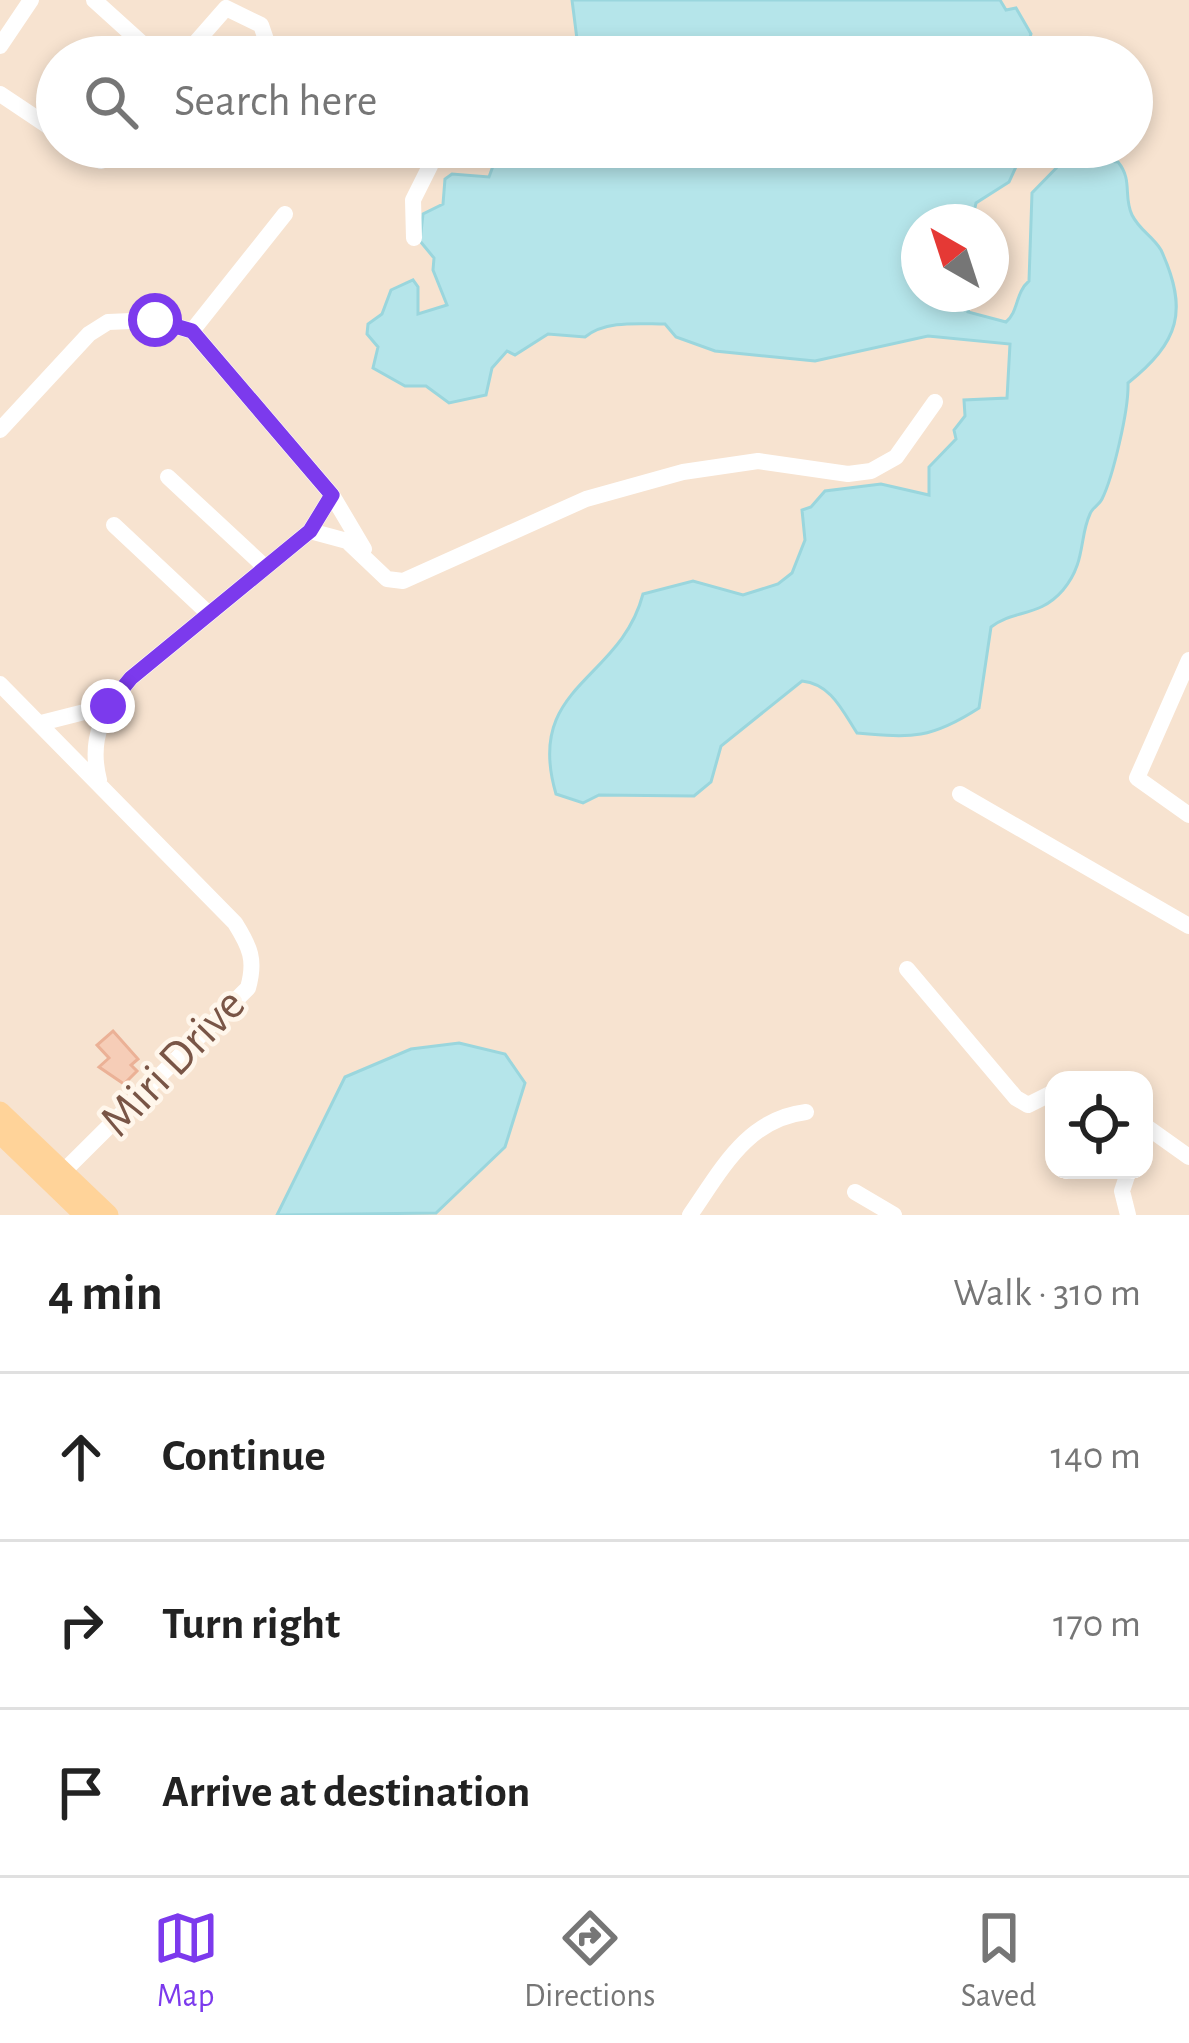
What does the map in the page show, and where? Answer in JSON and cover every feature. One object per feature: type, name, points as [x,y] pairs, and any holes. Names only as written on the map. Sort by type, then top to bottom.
[{"type":"main road","points":[[0,1112],[108,1215]]},
{"type":"main road","points":[[0,1133],[85,1215]]},
{"type":"street","points":[[0,46],[31,0]]},
{"type":"street","points":[[94,0],[134,36]]},
{"type":"street","points":[[201,36],[226,8],[261,25],[265,36]]},
{"type":"street","points":[[0,94],[36,118]]},
{"type":"street","points":[[414,238],[412,200],[429,168]]},
{"type":"street","points":[[192,331],[285,214]]},
{"type":"street","points":[[0,430],[89,334],[108,322],[155,320],[192,331],[332,495],[374,565]]},
{"type":"street","points":[[310,531],[347,541],[387,579],[403,581],[586,499],[683,472],[758,461],[848,474],[871,471],[896,458],[935,402]]},
{"type":"street","points":[[168,477],[266,568]]},
{"type":"street","points":[[99,781],[94,749],[108,706],[131,678],[310,531],[332,495]]},
{"type":"street","points":[[114,525],[209,614]]},
{"type":"street","points":[[1189,660],[1137,778],[1189,815]]},
{"type":"street","name":"Miri Drive","points":[[0,684],[235,923],[250,947],[254,966],[248,988],[63,1172]]},
{"type":"street","points":[[40,723],[108,706]]},
{"type":"street","points":[[960,794],[1189,926]]},
{"type":"street","points":[[907,969],[1016,1098],[1028,1105],[1045,1096]]},
{"type":"street","points":[[690,1215],[752,1132],[766,1120],[806,1112]]},
{"type":"street","points":[[1153,1136],[1189,1157]]},
{"type":"street","points":[[1126,1179],[1122,1191],[1128,1215]]},
{"type":"street","points":[[854,1192],[895,1215]]},
{"type":"shaded area","points":[[0,0],[1189,0],[1189,1215],[0,1215]]},
{"type":"water","points":[[572,0],[1000,0],[1006,10],[1016,8],[1031,34],[1030,36],[577,36]]},
{"type":"water","points":[[492,168],[1015,168],[1009,182],[976,204],[901,204],[901,312],[968,312],[1006,322],[1029,281],[1032,193],[1056,168],[1121,168],[1132,215],[1161,250],[1170,272],[1174,324],[1159,354],[1128,383],[1111,475],[1090,514],[1070,580],[1045,605],[991,627],[979,708],[948,726],[921,734],[857,733],[828,693],[802,681],[721,746],[711,782],[694,796],[599,795],[583,803],[556,794],[550,758],[553,729],[563,706],[615,647],[643,594],[693,581],[743,595],[778,584],[792,573],[805,540],[802,510],[825,491],[881,484],[929,495],[929,467],[956,439],[954,430],[965,416],[964,400],[1007,398],[1010,344],[928,336],[815,361],[715,351],[676,337],[665,324],[623,324],[585,337],[548,334],[515,355],[507,351],[492,368],[486,395],[449,403],[426,386],[405,386],[373,368],[378,347],[367,334],[368,324],[382,314],[391,290],[413,280],[418,287],[418,314],[447,305],[433,270],[434,258],[420,241],[423,214],[443,204],[445,179],[452,174],[489,177]]},
{"type":"water","points":[[459,1043],[505,1054],[525,1083],[505,1147],[436,1213],[277,1215],[345,1077],[411,1049]]},
{"type":"building","points":[[113,1031],[138,1059],[131,1065],[137,1071],[124,1084],[99,1067],[109,1058],[97,1045]]},
{"type":"route","points":[[108,706],[131,678],[310,531],[332,495],[192,331],[155,320]]}]
